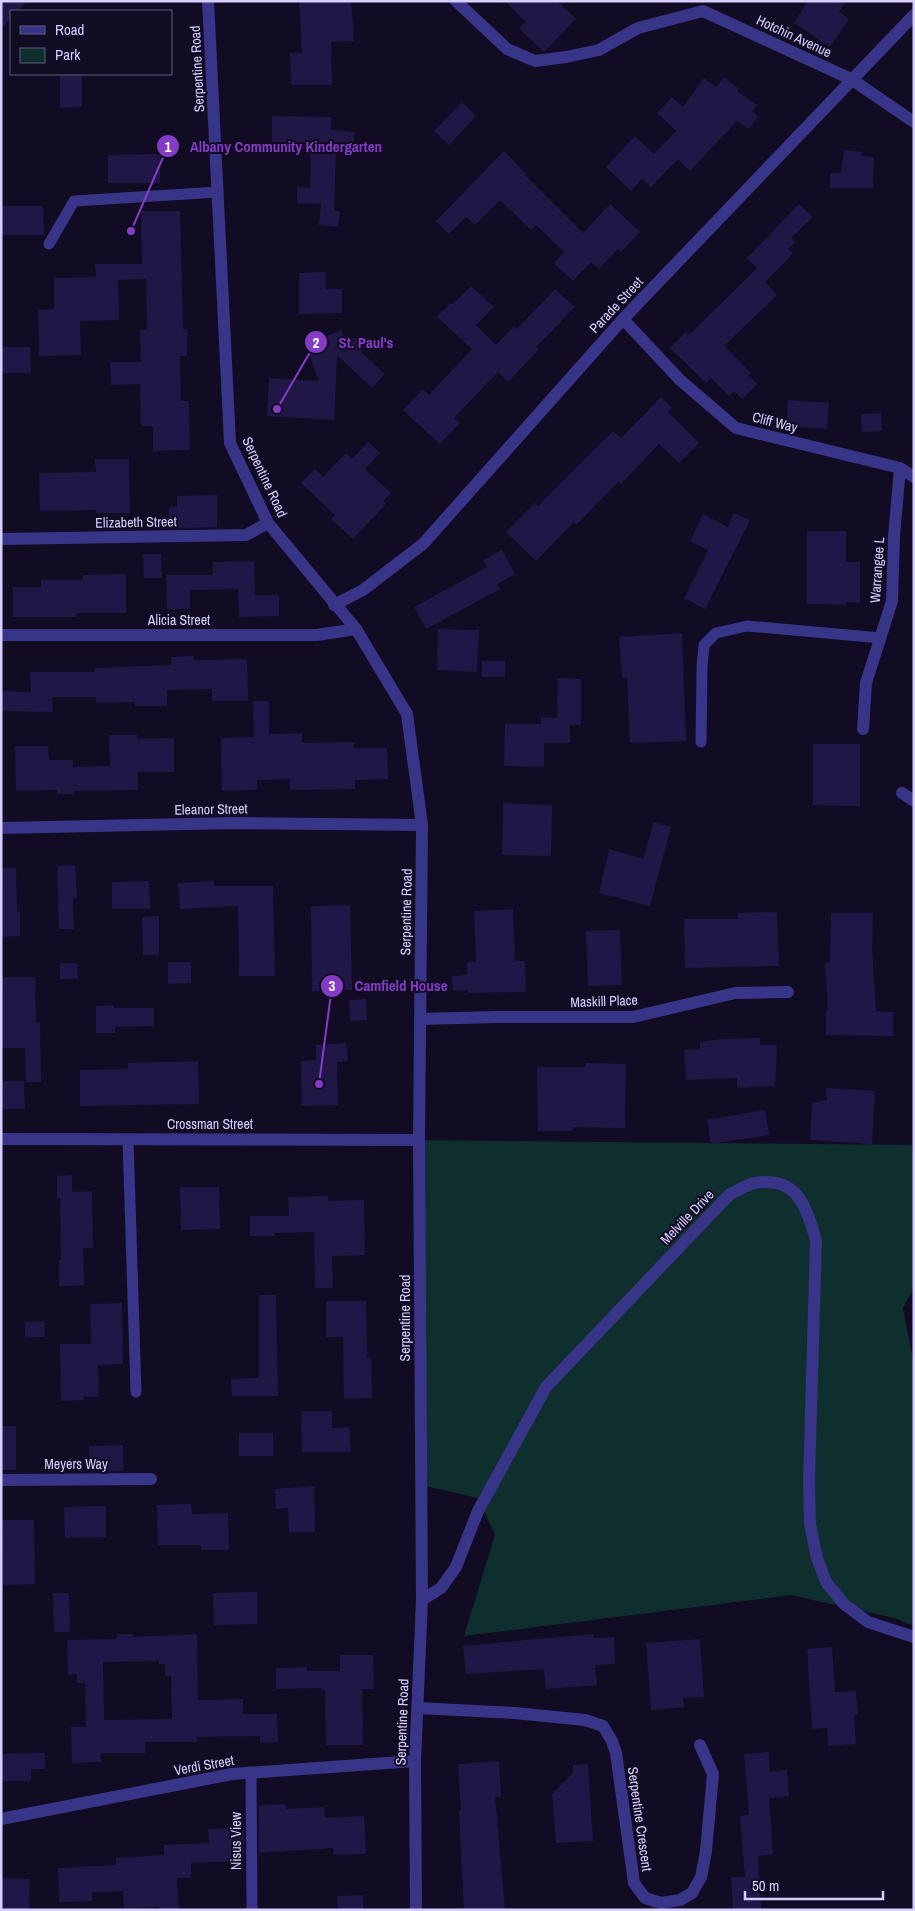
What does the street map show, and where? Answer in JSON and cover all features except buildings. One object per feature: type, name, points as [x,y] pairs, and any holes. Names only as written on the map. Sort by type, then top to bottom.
[{"type":"street","name":"Serpentine Road","points":[[208,1],[230,443],[268,523],[334,605],[356,629],[407,714],[422,826],[419,1140],[422,1600],[416,1761],[416,1910]]},
{"type":"street","name":"Hotchin Avenue","points":[[456,1],[507,49],[535,61],[599,50],[638,28],[703,11],[851,79],[914,122]]},
{"type":"street","name":"Parade Street","points":[[334,605],[363,590],[423,544],[623,319],[914,15]]},
{"type":"street","name":"Cliff Way","points":[[623,319],[680,380],[736,428],[900,468],[914,477]]},
{"type":"street","name":"Warrangee L","points":[[862,729],[866,683],[892,601],[894,536],[900,468]]},
{"type":"street","name":"Elizabeth Street","points":[[1,539],[246,535],[268,523]]},
{"type":"street","name":"Alicia Street","points":[[1,635],[317,635],[356,629]]},
{"type":"street","points":[[902,793],[914,801]]},
{"type":"street","name":"Eleanor Street","points":[[1,828],[234,823],[422,826]]},
{"type":"street","name":"Maskill Place","points":[[420,1019],[633,1017],[736,993],[788,992]]},
{"type":"street","name":"Crossman Street","points":[[1,1139],[419,1140]]},
{"type":"street","name":"Melville Drive","points":[[422,1600],[440,1588],[456,1567],[478,1511],[546,1387],[730,1194],[754,1183],[782,1183],[797,1195],[807,1209],[816,1240],[809,1480],[810,1524],[817,1558],[826,1582],[844,1604],[868,1622],[914,1637]]},
{"type":"street","name":"Meyers Way","points":[[1,1480],[151,1479]]},
{"type":"street","name":"Serpentine Crescent","points":[[418,1708],[514,1713],[585,1720],[603,1726],[612,1741],[616,1753],[634,1883],[645,1898],[661,1903],[680,1900],[692,1893],[701,1877],[706,1851],[713,1774],[700,1745]]},
{"type":"street","name":"Verdi Street","points":[[1,1820],[232,1774],[416,1761]]},
{"type":"lane","points":[[49,244],[74,202],[218,192]]},
{"type":"lane","points":[[701,742],[704,645],[716,633],[747,626],[881,638]]},
{"type":"lane","points":[[128,1139],[136,1392]]},
{"type":"lane","name":"Nisus View","points":[[251,1772],[252,1910]]},
{"type":"green space","points":[[419,1140],[912,1145],[914,1148],[914,1288],[903,1308],[914,1364],[914,1626],[894,1618],[791,1595],[464,1636],[495,1535],[478,1498],[421,1485]]},
{"type":"place","name":"Albany Community Kindergarten","points":[[131,231]]},
{"type":"place","name":"St. Paul's","points":[[277,409]]},
{"type":"place","name":"Camfield House","points":[[319,1084]]}]
